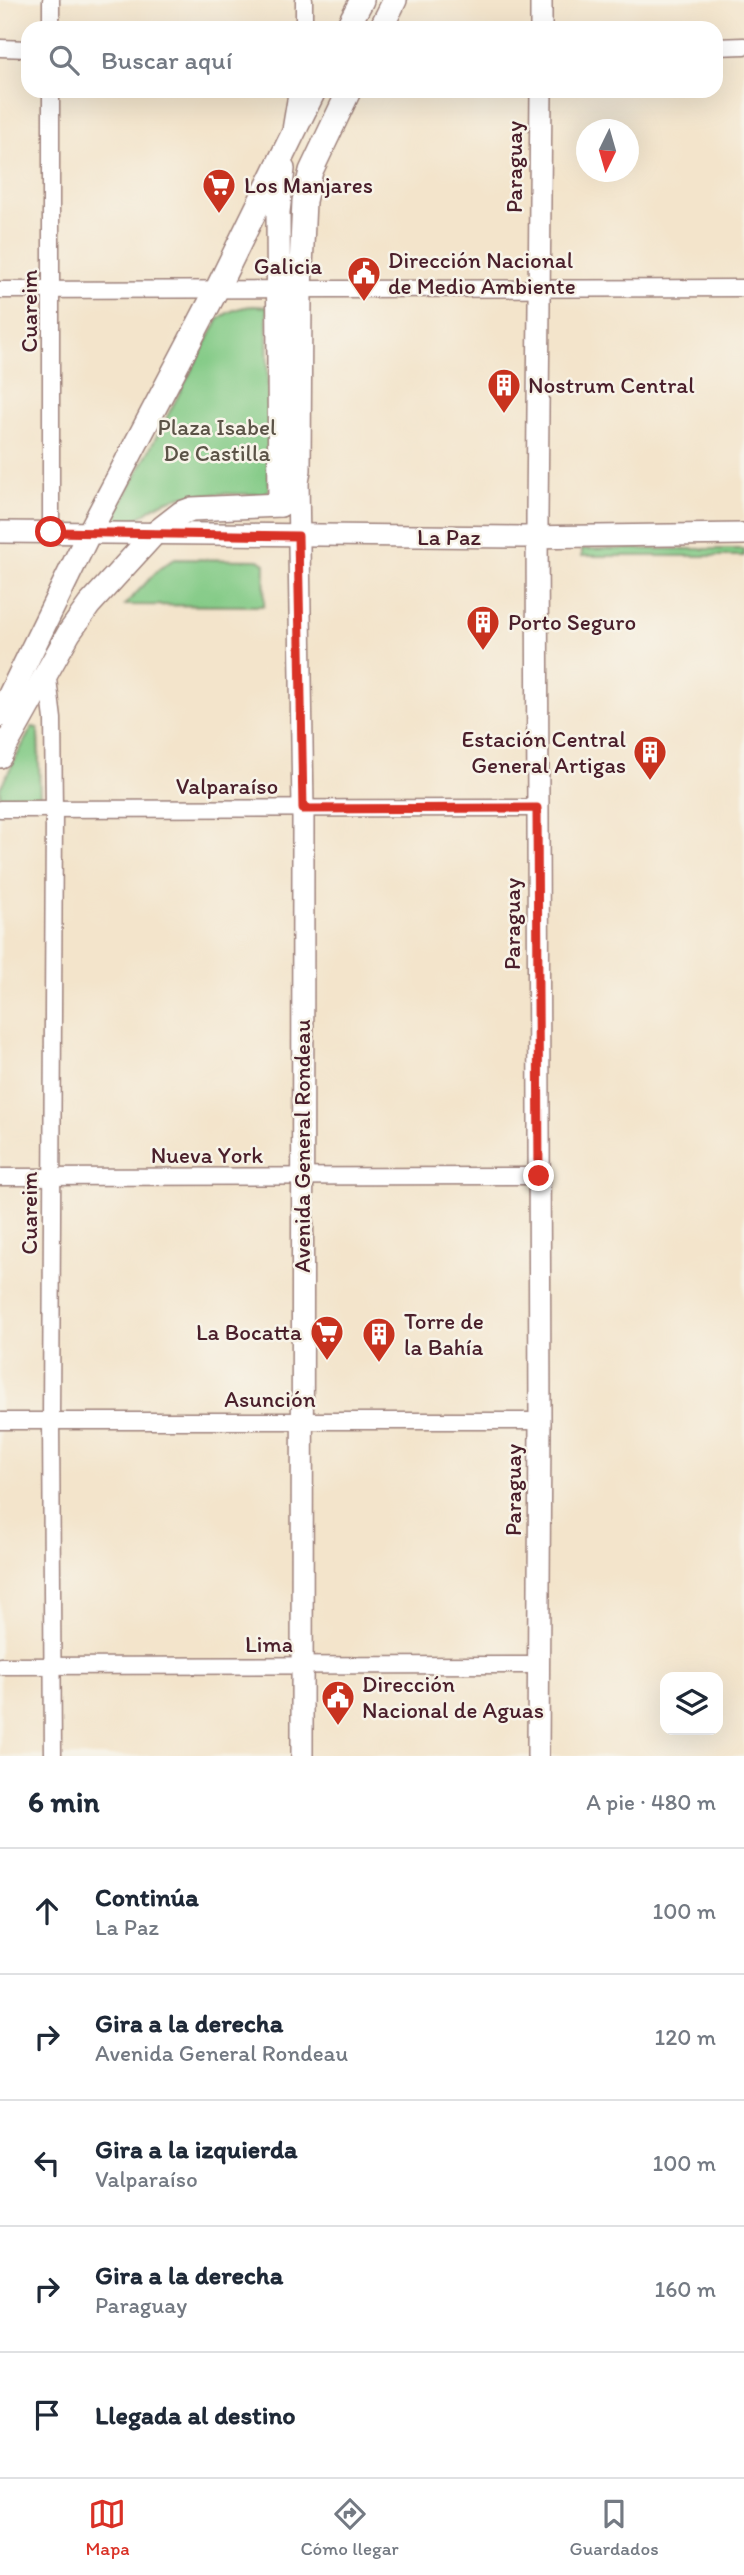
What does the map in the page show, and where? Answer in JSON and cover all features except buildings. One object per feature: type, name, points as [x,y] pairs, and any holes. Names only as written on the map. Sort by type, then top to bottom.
[{"type":"main road","points":[[351,21],[362,0]]},
{"type":"main road","points":[[384,21],[395,0]]},
{"type":"main road","points":[[0,715],[89,533],[217,289],[311,98]]},
{"type":"main road","points":[[289,289],[311,171],[346,98]]},
{"type":"main road","name":"Avenida General Rondeau","points":[[286,150],[278,212],[289,289],[298,480]]},
{"type":"main road","name":"Avenida General Rondeau","points":[[280,505],[289,289]]},
{"type":"main road","points":[[0,756],[47,671],[89,605],[154,534],[181,513],[192,509],[280,505],[290,498],[298,480]]},
{"type":"street","points":[[51,0],[51,21]]},
{"type":"street","points":[[304,0],[304,21]]},
{"type":"street","points":[[541,0],[541,21]]},
{"type":"street","points":[[723,47],[744,46]]},
{"type":"street","points":[[0,48],[21,49]]},
{"type":"street","name":"Cuareim","points":[[51,98],[51,532]]},
{"type":"street","name":"Avenida General Rondeau","points":[[286,150],[296,98]]},
{"type":"street","name":"Paraguay","points":[[538,1756],[540,1421],[537,537],[541,98]]},
{"type":"street","name":"Galicia","points":[[0,290],[744,288]]},
{"type":"street","name":"Avenida General Rondeau","points":[[298,480],[303,809],[302,1756]]},
{"type":"street","name":"Avenida General Rondeau","points":[[280,505],[298,536]]},
{"type":"street","name":"La Paz","points":[[0,532],[537,537],[744,534]]},
{"type":"street","name":"Cuareim","points":[[47,671],[52,719],[54,810],[51,1421],[53,1756]]},
{"type":"street","name":"Valparaíso","points":[[0,809],[537,808]]},
{"type":"street","name":"Nueva York","points":[[0,1177],[539,1176]]},
{"type":"street","name":"Asunción","points":[[0,1422],[540,1421]]},
{"type":"street","name":"Lima","points":[[0,1666],[539,1665]]},
{"type":"green space","name":"Plaza Isabel De Castilla","points":[[254,306],[267,307],[269,490],[263,494],[200,494],[175,498],[157,505],[137,518],[119,521],[116,513],[218,320],[234,310]]},
{"type":"green space","points":[[582,549],[744,549],[744,556],[582,556]]},
{"type":"green space","points":[[174,559],[259,560],[265,564],[264,606],[125,605],[159,569]]},
{"type":"green space","points":[[32,727],[38,728],[40,798],[0,798],[0,788]]},
{"type":"place","name":"Los Manjares","points":[[219,215]]},
{"type":"place","name":"Dirección Nacional de Medio Ambiente","points":[[364,303]]},
{"type":"place","name":"Nostrum Central","points":[[504,415]]},
{"type":"place","name":"Porto Seguro","points":[[483,652]]},
{"type":"place","name":"Estación Central General Artigas","points":[[650,782]]},
{"type":"place","name":"La Bocatta","points":[[327,1362]]},
{"type":"place","name":"Torre de la Bahía","points":[[379,1364]]},
{"type":"place","name":"Dirección Nacional de Aguas","points":[[338,1727]]},
{"type":"route","points":[[51,532],[298,536],[303,809],[537,808],[539,1176]]}]
